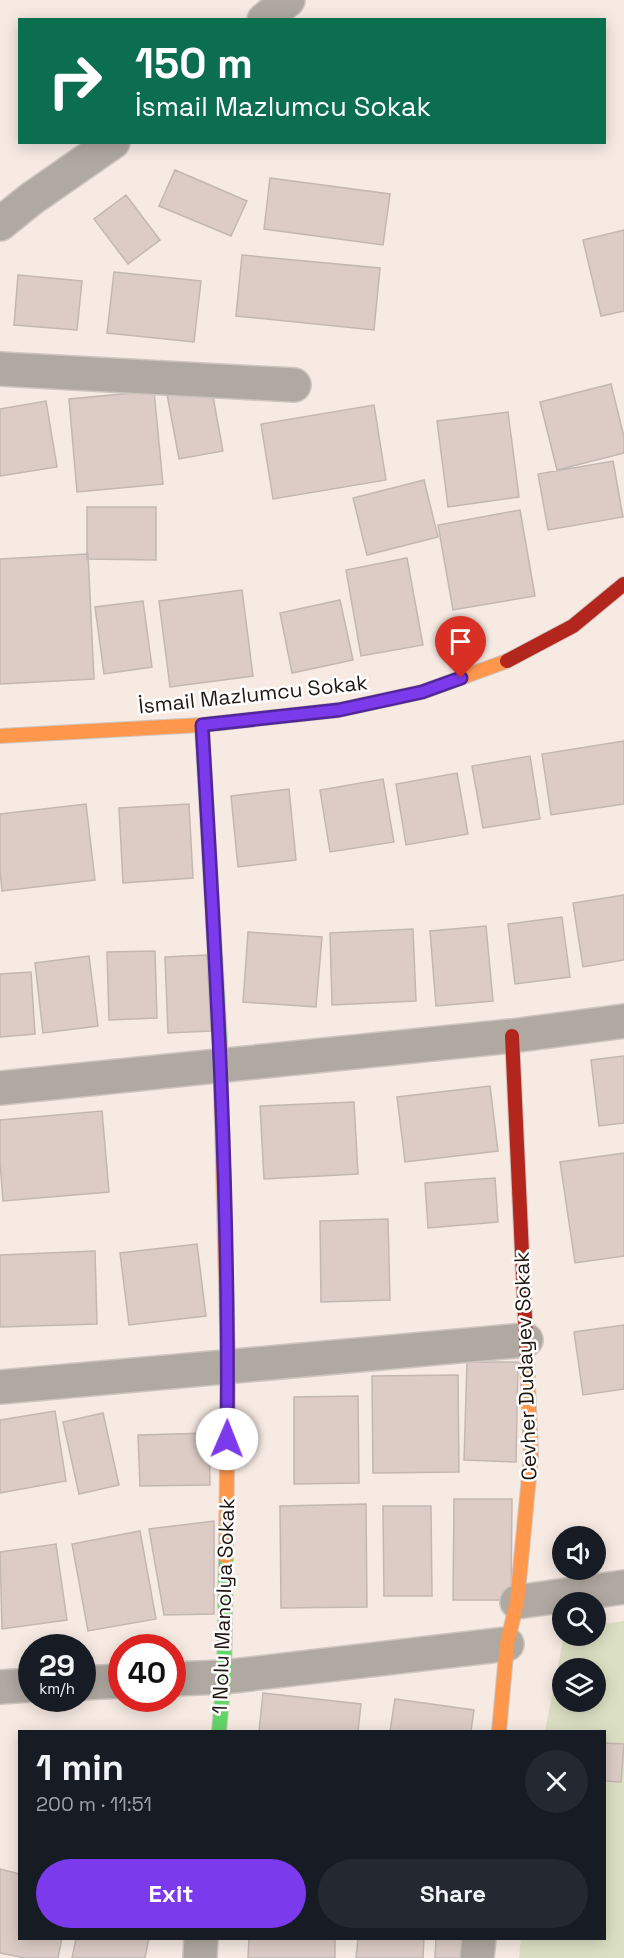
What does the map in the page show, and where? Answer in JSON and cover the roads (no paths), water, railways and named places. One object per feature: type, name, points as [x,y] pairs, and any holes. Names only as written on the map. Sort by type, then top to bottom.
[{"type":"street","points":[[266,18],[288,0]]},
{"type":"street","points":[[0,224],[31,199],[110,144]]},
{"type":"street","points":[[0,369],[294,385]]},
{"type":"street","name":"İsmail Mazlumcu Sokak","points":[[0,735],[202,725],[339,710],[422,692],[500,664],[573,626],[624,584]]},
{"type":"street","name":"1 Nolu Manolya Sokak","points":[[202,725],[221,1065],[228,1368],[224,1677],[219,1730]]},
{"type":"street","points":[[0,1088],[512,1036],[624,1021]]},
{"type":"street","name":"Cevher Dudayev Sokak","points":[[499,1730],[507,1644],[517,1602],[531,1456],[512,1036]]},
{"type":"street","points":[[0,1386],[228,1368],[526,1340]]},
{"type":"street","points":[[517,1602],[624,1587]]},
{"type":"street","points":[[186,1678],[224,1677],[507,1644]]},
{"type":"street","points":[[0,1687],[18,1686]]},
{"type":"street","points":[[200,1958],[201,1940]]},
{"type":"street","points":[[477,1958],[479,1940]]}]
